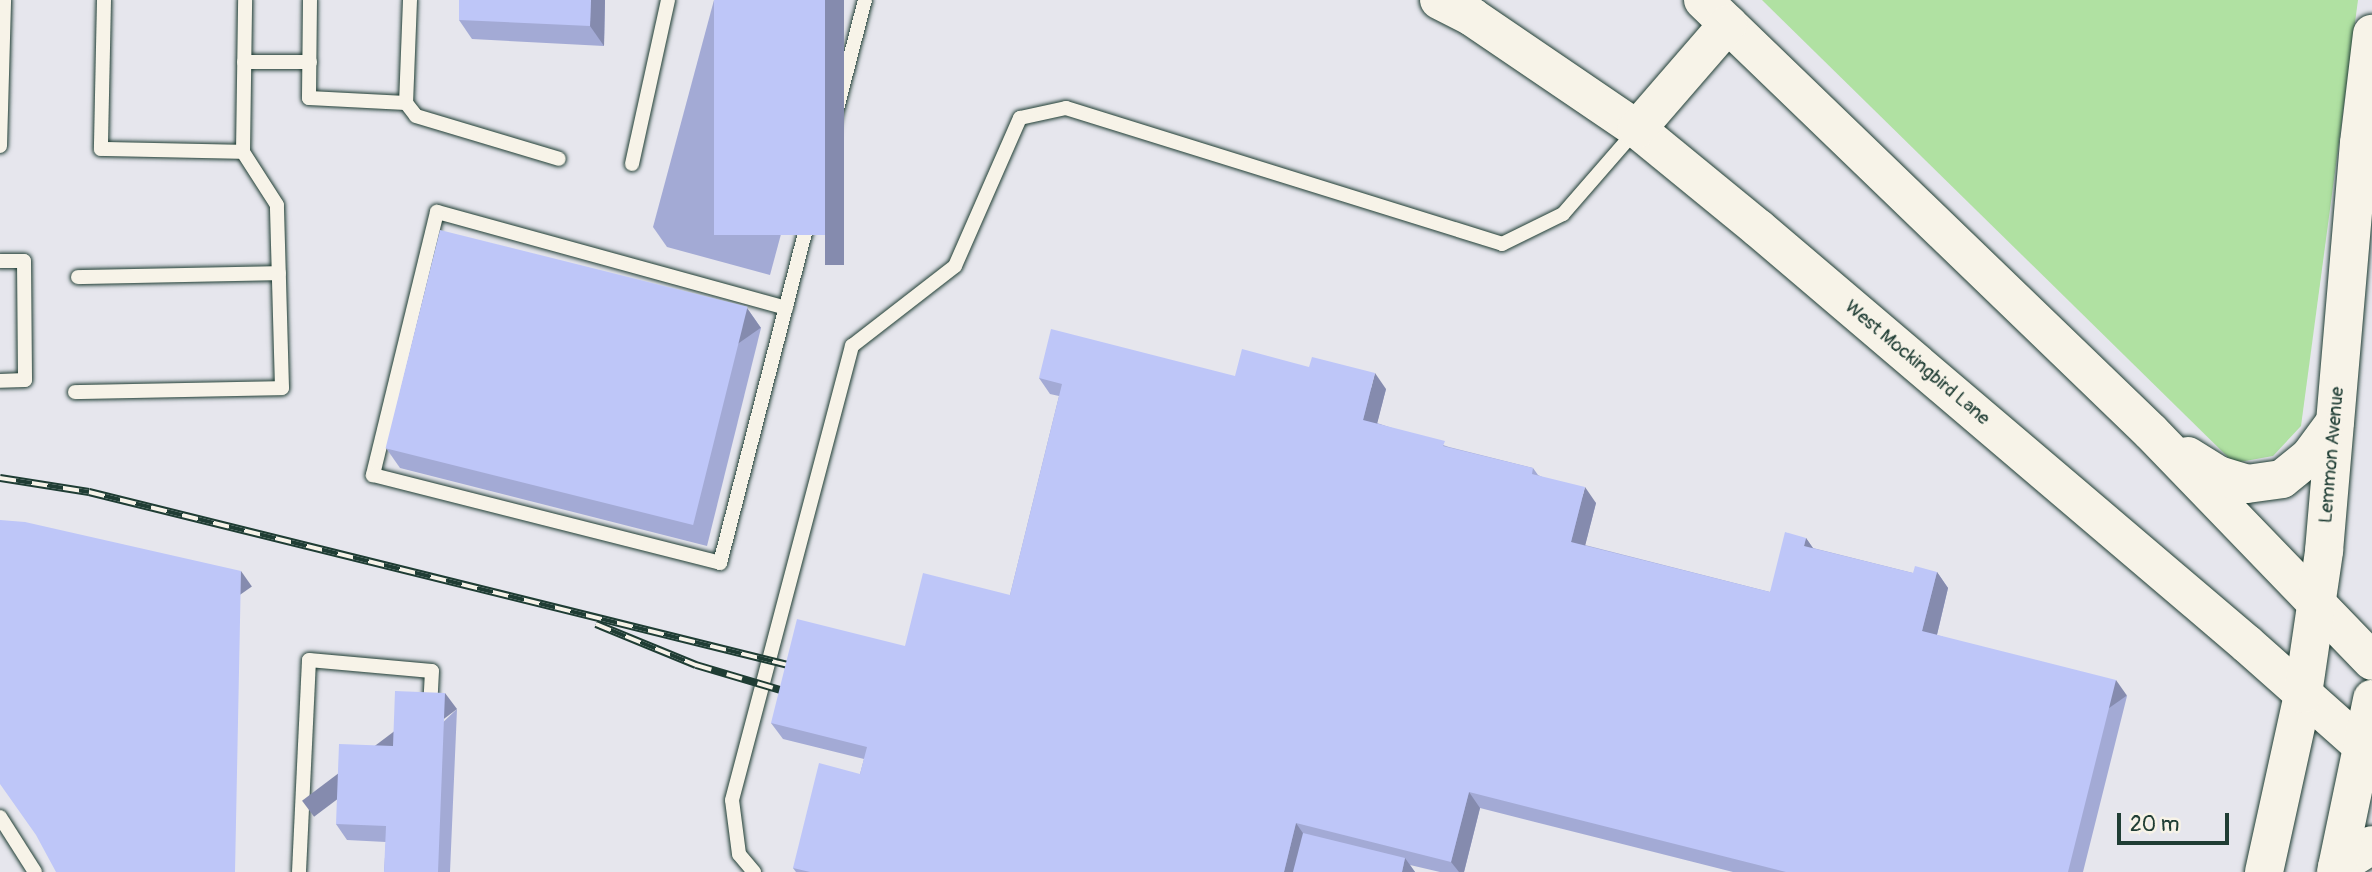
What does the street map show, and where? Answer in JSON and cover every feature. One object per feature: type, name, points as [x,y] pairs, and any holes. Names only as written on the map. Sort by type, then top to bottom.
[{"type":"main road","name":"West Mockingbird Lane","points":[[1439,0],[1472,17],[1636,129],[1790,255],[2367,750]]},
{"type":"main road","points":[[1636,129],[1716,12],[2151,432],[2372,661]]},
{"type":"main road","name":"Lemmon Avenue","points":[[2264,872],[2303,694],[2316,604],[2372,34]]},
{"type":"main road","points":[[2151,432],[2218,475],[2247,484],[2282,480],[2310,456],[2335,422]]},
{"type":"main road","points":[[2336,870],[2367,750],[2372,699]]},
{"type":"main road","points":[[2336,870],[2372,845]]},
{"type":"lane","points":[[0,146],[4,0]]},
{"type":"lane","points":[[104,0],[101,149],[243,152]]},
{"type":"lane","points":[[75,392],[282,388],[277,205],[243,152],[245,0]]},
{"type":"lane","points":[[310,0],[309,98],[406,103]]},
{"type":"lane","points":[[410,0],[406,103],[416,116],[559,159]]},
{"type":"lane","points":[[786,308],[437,212],[373,475],[720,564],[786,308],[865,0]]},
{"type":"lane","points":[[632,164],[663,4]]},
{"type":"lane","points":[[244,62],[310,62]]},
{"type":"lane","points":[[754,872],[739,854],[732,800],[852,346],[955,266],[1020,118],[1066,108],[1502,244],[1563,214],[1636,129]]},
{"type":"lane","points":[[0,261],[24,261],[25,380],[0,381]]},
{"type":"lane","points":[[78,277],[279,273]]},
{"type":"lane","points":[[299,872],[309,660],[432,671],[430,708]]},
{"type":"lane","points":[[0,817],[35,872]]},
{"type":"green space","points":[[1762,0],[2358,0],[2301,426],[2273,456],[2234,463]]},
{"type":"building","points":[[459,0],[591,0],[590,26],[459,20]]},
{"type":"building","points":[[714,0],[825,0],[825,235],[714,235]]},
{"type":"building","points":[[440,230],[748,307],[693,525],[386,448]]},
{"type":"building","points":[[1051,329],[1235,376],[1242,349],[1309,367],[1312,357],[1375,373],[1363,420],[1445,441],[1443,446],[1533,468],[1532,474],[1585,487],[1571,542],[1770,592],[1785,532],[1806,538],[1804,546],[1913,573],[1915,566],[1937,572],[1922,631],[2116,680],[2068,872],[1786,872],[1469,792],[1451,862],[1296,823],[1284,872],[810,872],[793,868],[819,763],[860,774],[867,747],[771,723],[797,619],[905,646],[923,573],[1010,595],[1062,384],[1039,378]]},
{"type":"building","points":[[0,520],[25,522],[241,571],[235,872],[56,872],[36,835],[0,784]]},
{"type":"building","points":[[395,691],[445,693],[438,872],[384,872],[386,826],[336,824],[339,744],[393,746]]},
{"type":"building","points":[[1303,833],[1405,858],[1402,872],[1293,872]]},
{"type":"railway","points":[[0,478],[89,492],[800,668]]},
{"type":"railway","points":[[596,624],[696,665],[794,694]]}]
